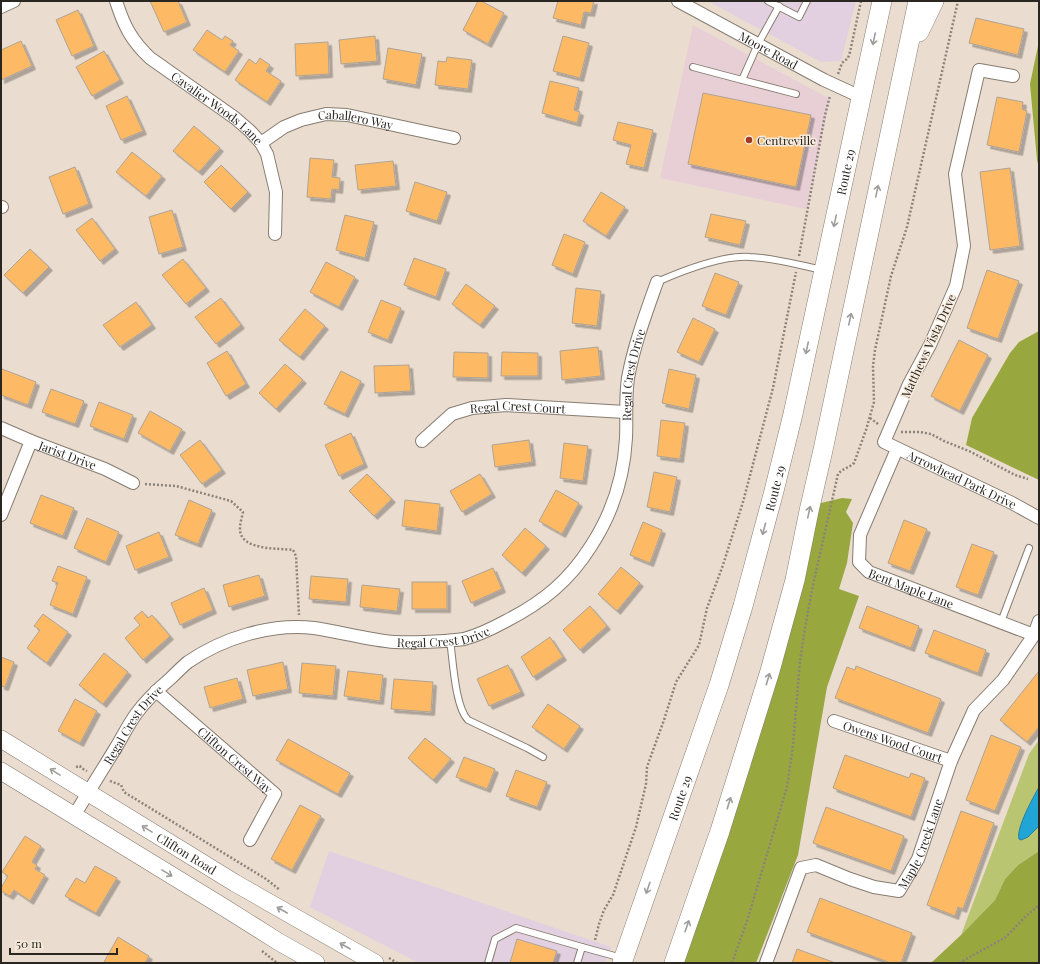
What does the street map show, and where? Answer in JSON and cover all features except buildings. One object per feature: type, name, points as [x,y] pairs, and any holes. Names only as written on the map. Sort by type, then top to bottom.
[{"type":"main road","name":"Route 29","points":[[623,961],[719,685],[743,606],[793,414],[882,1]]},
{"type":"main road","points":[[674,963],[720,831],[770,671],[795,580],[918,1]]},
{"type":"main road","points":[[904,64],[934,1]]},
{"type":"main road","name":"Clifton Road","points":[[1,739],[234,883],[375,963]]},
{"type":"main road","points":[[1,771],[219,904],[278,942],[316,963]]},
{"type":"street","points":[[1,7],[14,1]]},
{"type":"street","name":"Cavalier Woods Lane","points":[[116,1],[123,23],[141,50],[150,58],[235,118],[261,143],[267,154],[276,192],[274,234]]},
{"type":"street","name":"Moore Road","points":[[678,1],[861,97]]},
{"type":"street","name":"Matthews Vista Drive","points":[[884,442],[909,384],[930,345],[956,286],[964,246],[955,174],[979,70],[1014,76]]},
{"type":"street","name":"Caballero Way","points":[[261,143],[284,128],[301,120],[326,114],[347,115],[454,138]]},
{"type":"street","name":"Regal Crest Drive","points":[[74,816],[136,714],[156,691],[187,662],[222,643],[276,628],[311,628],[374,640],[396,642],[421,643],[464,639],[492,629],[526,611],[552,593],[573,571],[591,547],[606,520],[615,495],[623,466],[626,437],[625,412],[628,379],[638,338],[657,282]]},
{"type":"street","name":"Regal Crest Court","points":[[422,441],[452,414],[472,408],[506,405],[625,412]]},
{"type":"street","name":"Jarist Drive","points":[[1,428],[31,441],[105,468],[133,483]]},
{"type":"street","points":[[1,515],[31,441]]},
{"type":"street","name":"Arrowhead Park Drive","points":[[884,442],[993,493],[1039,518]]},
{"type":"street","name":"Bent Maple Lane","points":[[898,449],[860,535],[859,562],[869,572],[1034,635]]},
{"type":"street","name":"Maple Creek Lane","points":[[766,963],[801,868],[816,865],[862,883],[899,891],[918,859],[951,762],[974,710],[1003,680],[1034,635],[1039,621]]},
{"type":"street","name":"Clifton Crest Way","points":[[156,691],[275,794],[250,840]]},
{"type":"street","name":"Owens Wood Court","points":[[834,721],[951,762]]},
{"type":"lane","points":[[768,1],[799,18],[807,1]]},
{"type":"lane","points":[[742,80],[758,44],[779,6]]},
{"type":"lane","points":[[693,67],[796,94]]},
{"type":"lane","points":[[657,282],[696,267],[726,259],[749,256],[824,271]]},
{"type":"lane","points":[[1001,622],[1029,548]]},
{"type":"lane","points":[[450,640],[460,706],[465,717],[468,720],[543,757]]},
{"type":"lane","points":[[488,963],[495,939],[516,928],[592,950],[623,961]]},
{"type":"lane","points":[[578,963],[582,947]]},
{"type":"path","points":[[592,950],[604,910],[613,895],[636,827],[646,784],[647,767],[676,682],[699,645],[707,608],[723,565],[743,502],[773,388],[798,265],[825,115],[842,63],[848,58],[850,52],[861,1]]},
{"type":"path","points":[[732,963],[787,787],[793,745],[800,661],[813,585],[838,474],[841,470],[851,466],[854,463],[870,418],[875,394],[873,366],[883,309],[897,255],[907,227],[958,1]]},
{"type":"path","points":[[870,418],[879,425],[904,433],[920,432],[931,434],[971,452],[1015,475],[1028,479]]},
{"type":"path","points":[[133,483],[176,486],[231,501],[243,512],[240,532],[244,539],[254,546],[294,550],[296,556],[300,628]]},
{"type":"path","points":[[959,963],[1006,937],[1025,917],[1039,906]]},
{"type":"shaded area","points":[[708,1],[856,1],[841,61],[821,62]]},
{"type":"shaded area","points":[[693,25],[830,99],[806,209],[660,178]]},
{"type":"shaded area","points":[[329,851],[611,947],[605,963],[419,963],[310,907]]},
{"type":"green space","points":[[1039,41],[1039,168],[1030,84]]},
{"type":"green space","points":[[1039,331],[1039,480],[966,445],[972,418],[1010,353],[1019,342]]},
{"type":"green space","points":[[842,498],[852,499],[846,512],[853,523],[847,563],[839,589],[859,596],[827,687],[798,855],[756,963],[668,963],[816,514],[821,503]]},
{"type":"green space","points":[[1039,740],[1039,851],[1018,865],[1005,879],[995,900],[961,935],[1029,754]]},
{"type":"green space","points":[[1039,851],[1039,963],[931,963],[995,900],[1005,879],[1018,865]]},
{"type":"water","points":[[1039,787],[1039,826],[1028,837],[1021,840],[1019,839],[1019,834],[1022,821]]},
{"type":"place","name":"Centreville","points":[[749,140]]}]
